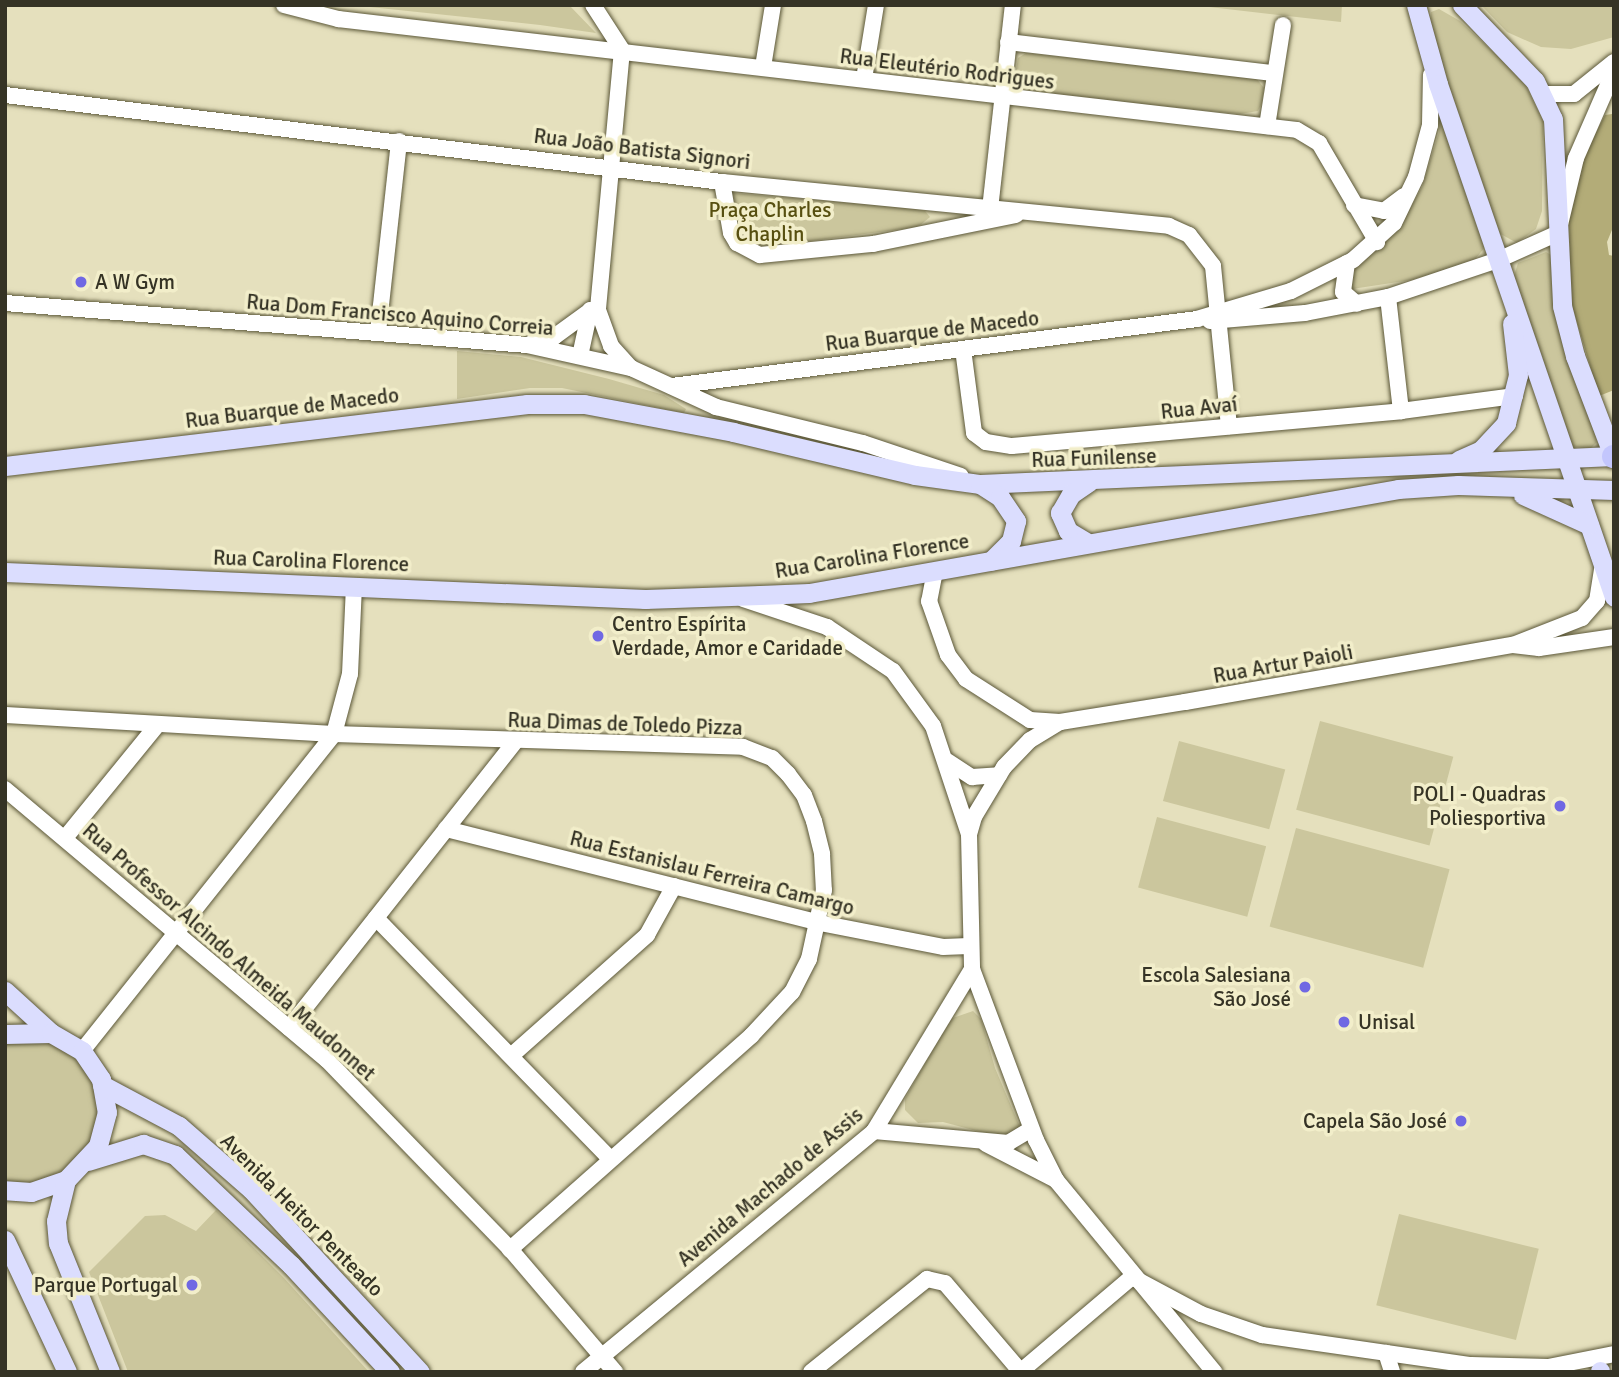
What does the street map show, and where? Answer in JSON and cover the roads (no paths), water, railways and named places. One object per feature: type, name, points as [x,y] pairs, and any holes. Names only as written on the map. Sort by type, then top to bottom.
[{"type":"main road","points":[[1416,5],[1428,50],[1498,260],[1614,597]]},
{"type":"main road","points":[[1421,26],[1430,5]]},
{"type":"main road","points":[[1450,5],[1480,26]]},
{"type":"main road","points":[[1462,5],[1480,26],[1522,65],[1542,94],[1553,119],[1557,144],[1558,233],[1567,332],[1614,457]]},
{"type":"main road","points":[[1441,465],[1466,458],[1491,440],[1506,423],[1515,396],[1517,352],[1506,281]]},
{"type":"main road","name":"Rua Funilense","points":[[584,404],[733,432],[915,475],[980,484],[1090,482],[1614,457]]},
{"type":"main road","name":"Rua Buarque de Macedo","points":[[5,466],[467,410],[584,404]]},
{"type":"main road","points":[[1086,542],[1068,531],[1060,513],[1070,494],[1090,482]]},
{"type":"main road","points":[[980,484],[1000,497],[1016,522],[1011,541],[990,561]]},
{"type":"main road","points":[[1502,488],[1548,503],[1589,525]]},
{"type":"main road","name":"Rua Carolina Florence","points":[[5,572],[645,599],[809,593],[1398,489],[1614,490]]},
{"type":"main road","points":[[5,990],[51,1033],[82,1051],[93,1063],[103,1085],[104,1130],[89,1161],[66,1181],[31,1192],[5,1190]]},
{"type":"main road","points":[[5,1034],[51,1033]]},
{"type":"main road","name":"Avenida Heitor Penteado","points":[[103,1085],[179,1126],[251,1189],[420,1372]]},
{"type":"main road","name":"Avenida Heitor Penteado","points":[[89,1161],[126,1145],[143,1144],[175,1155],[282,1255],[390,1372]]},
{"type":"main road","points":[[66,1181],[56,1221],[58,1243],[110,1372]]},
{"type":"main road","points":[[5,1240],[66,1372]]},
{"type":"street","name":"Rua Eleutério Rodrigues","points":[[284,5],[338,19],[622,50],[1001,98],[1297,130],[1319,143],[1377,242]]},
{"type":"street","points":[[593,5],[622,50],[597,289],[599,320],[611,346],[631,368]]},
{"type":"street","points":[[763,67],[773,5]]},
{"type":"street","points":[[864,79],[876,5]]},
{"type":"street","points":[[722,182],[731,233],[737,243],[760,255],[789,256],[939,232],[989,215],[1013,5]]},
{"type":"street","points":[[1266,126],[1283,25]]},
{"type":"street","points":[[1008,42],[1273,72]]},
{"type":"street","name":"Rua Buarque de Macedo","points":[[1219,316],[1291,291],[1347,262],[1377,242],[1394,223],[1416,177],[1430,125],[1428,50]]},
{"type":"street","points":[[1542,94],[1574,94],[1614,62]]},
{"type":"street","points":[[1558,233],[1576,158],[1614,71]]},
{"type":"street","name":"Rua João Batista Signori","points":[[5,94],[610,166],[722,182],[938,203],[989,215],[1029,212],[1181,230],[1202,249],[1213,266],[1228,426]]},
{"type":"street","points":[[378,332],[399,141]]},
{"type":"street","points":[[1354,205],[1384,211],[1396,205],[1416,177]]},
{"type":"street","points":[[938,203],[939,232]]},
{"type":"street","name":"Rua Buarque de Macedo","points":[[672,386],[1219,316],[1357,304],[1388,297],[1498,260],[1558,233]]},
{"type":"street","points":[[1347,262],[1343,292],[1357,304]]},
{"type":"street","points":[[580,355],[597,289]]},
{"type":"street","points":[[1388,297],[1401,411]]},
{"type":"street","name":"Rua Dom Francisco Aquino Correia","points":[[5,303],[527,345],[631,368],[716,407],[894,453],[980,484]]},
{"type":"street","points":[[527,345],[554,337],[590,310]]},
{"type":"street","name":"Rua Avaí","points":[[963,349],[971,427],[986,442],[1027,447],[1401,411],[1515,396]]},
{"type":"street","name":"Rua Artur Paioli","points":[[1060,722],[1513,645],[1573,624],[1590,611],[1602,583],[1602,563]]},
{"type":"street","points":[[934,571],[929,601],[948,655],[966,679],[1019,716],[1060,722]]},
{"type":"street","points":[[82,1051],[179,935],[334,734],[350,674],[354,586]]},
{"type":"street","points":[[734,596],[827,627],[893,671],[933,726],[947,761],[969,834],[972,969],[1031,1129],[1056,1181],[1132,1277],[1214,1372]]},
{"type":"street","name":"Rua Artur Paioli","points":[[1513,645],[1539,648],[1614,637]]},
{"type":"street","name":"Rua Dimas de Toledo Pizza","points":[[5,715],[334,734],[743,747],[772,758],[804,795],[822,854],[820,923],[792,992],[774,1015],[510,1249]]},
{"type":"street","points":[[1019,716],[1030,740]]},
{"type":"street","points":[[969,834],[999,775],[1030,740],[1060,722]]},
{"type":"street","points":[[65,838],[157,725]]},
{"type":"street","points":[[289,1028],[516,741]]},
{"type":"street","points":[[947,761],[972,777],[999,775]]},
{"type":"street","name":"Rua Professor Alcindo Almeida Maudonnet","points":[[5,789],[289,1028],[402,1134],[510,1249],[615,1372]]},
{"type":"street","name":"Rua Estanislau Ferreira Camargo","points":[[446,829],[820,923],[943,947],[970,946]]},
{"type":"street","points":[[512,1055],[647,935],[674,886]]},
{"type":"street","points":[[376,918],[512,1055],[610,1159]]},
{"type":"street","name":"Avenida Machado de Assis","points":[[583,1372],[874,1131],[972,969]]},
{"type":"street","points":[[874,1131],[1016,1142],[1031,1129]]},
{"type":"street","points":[[981,1141],[1056,1181]]},
{"type":"street","points":[[1132,1277],[1201,1314],[1255,1334],[1469,1368],[1597,1369],[1614,1354]]},
{"type":"street","points":[[811,1372],[927,1279],[945,1283],[1020,1372],[1132,1277]]},
{"type":"street","points":[[1386,1353],[1392,1372]]},
{"type":"place","name":"A W Gym","points":[[81,282]]},
{"type":"place","name":"Centro Espírita Verdade, Amor e Caridade","points":[[598,636]]},
{"type":"place","name":"POLI - Quadras Poliesportiva","points":[[1560,806]]},
{"type":"place","name":"Escola Salesiana São José","points":[[1305,987]]},
{"type":"place","name":"Unisal","points":[[1344,1022]]},
{"type":"place","name":"Capela São José","points":[[1461,1121]]},
{"type":"place","name":"Parque Portugal","points":[[192,1285]]},
{"type":"park label","name":"Praça Charles Chaplin","points":[[770,222]]}]
